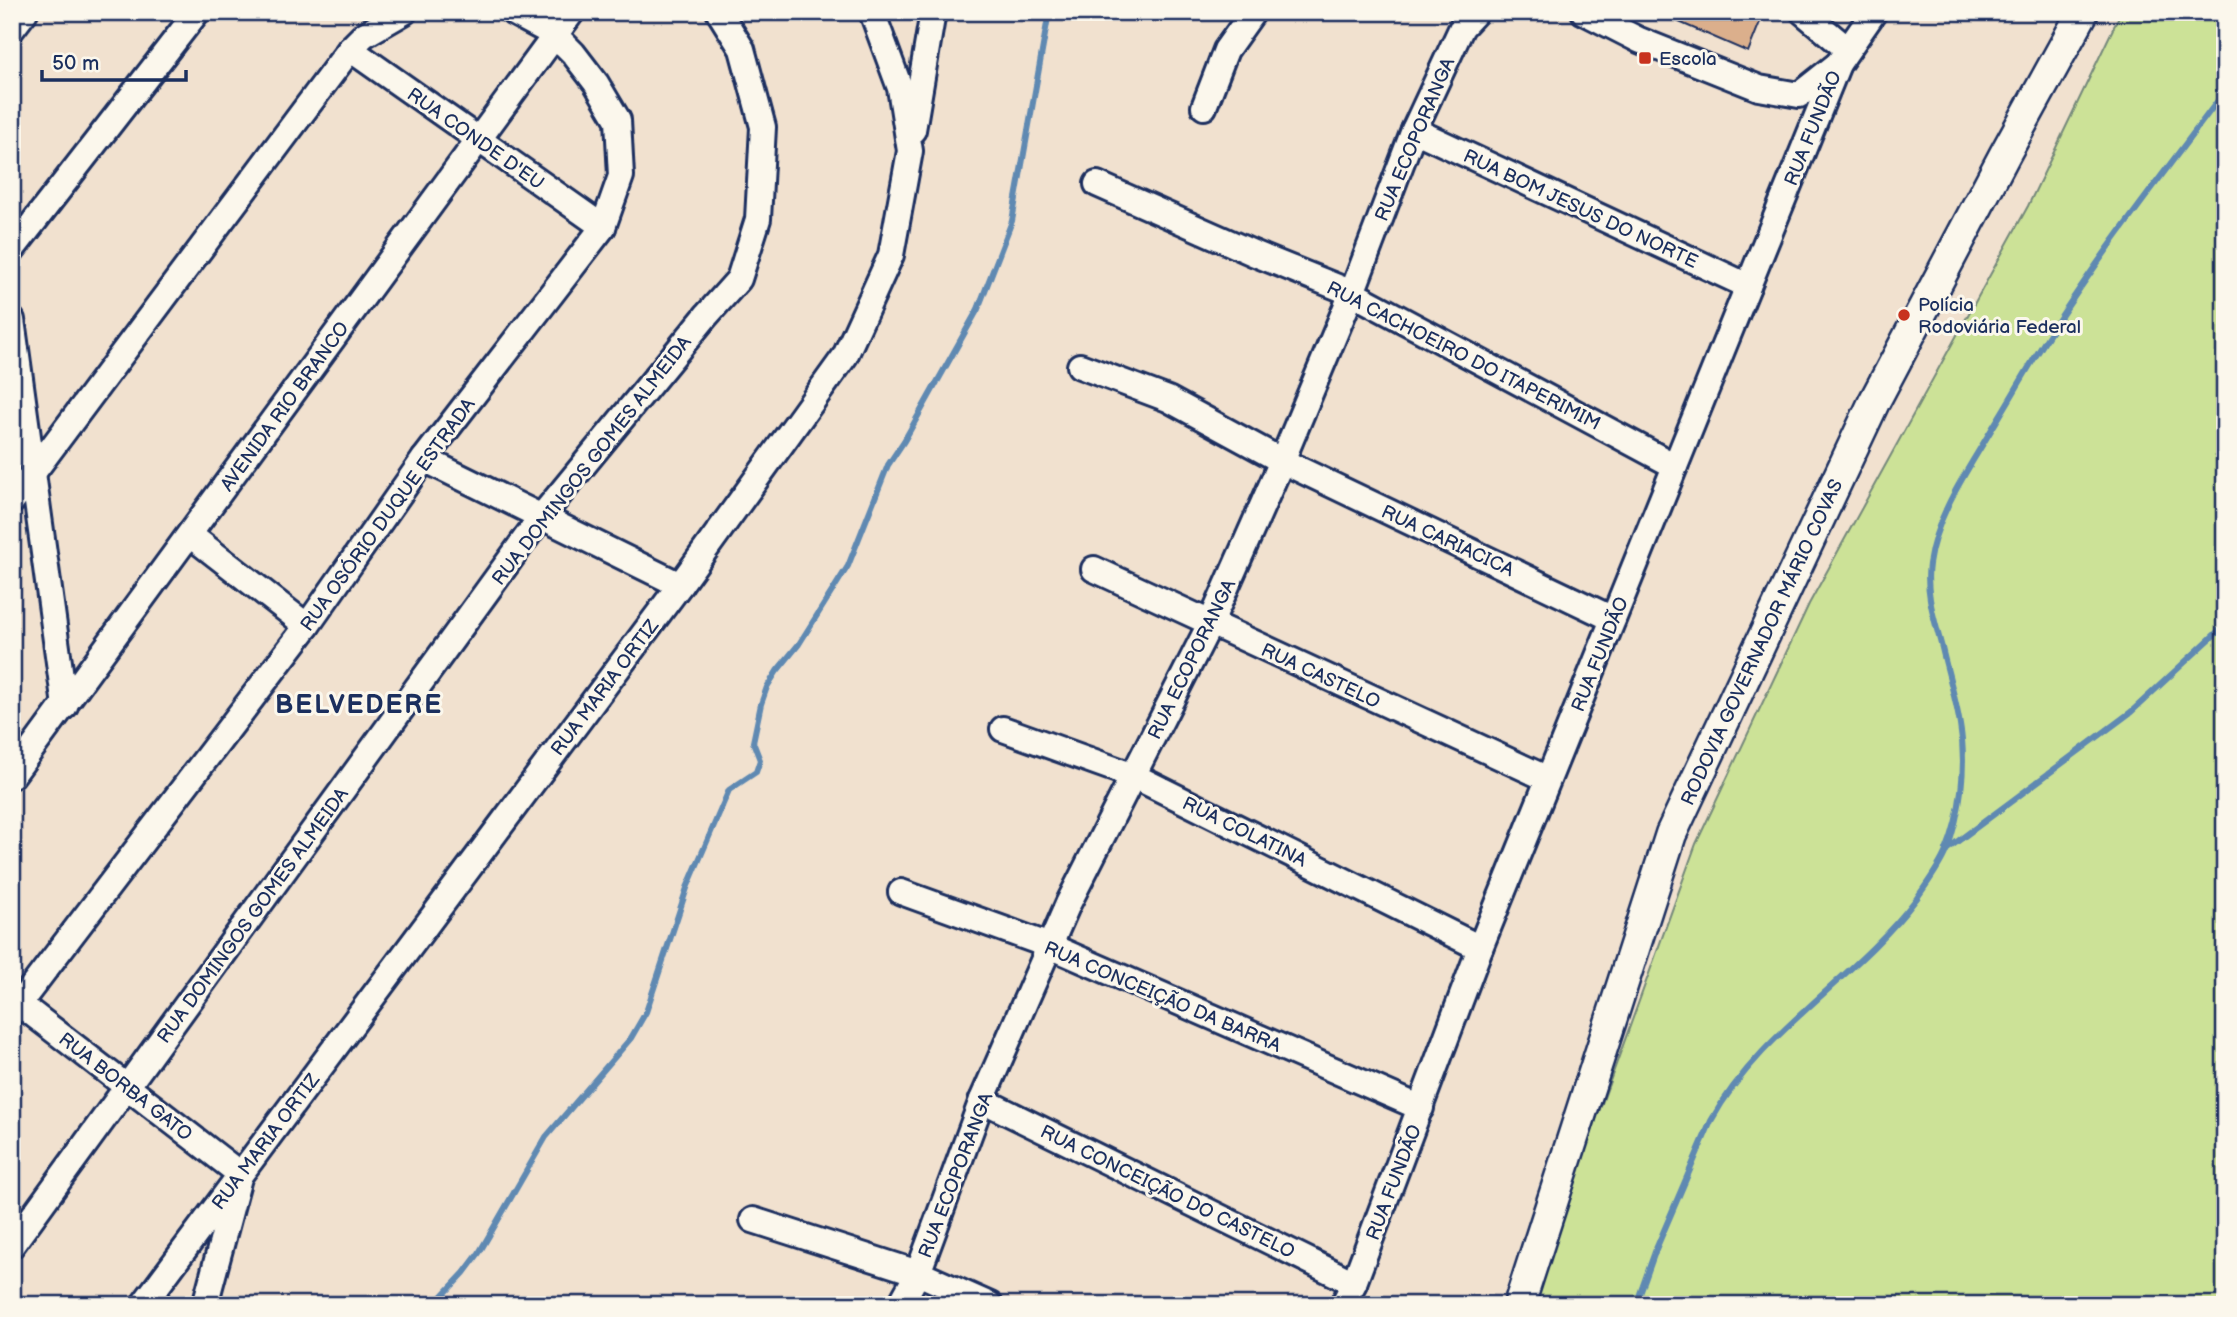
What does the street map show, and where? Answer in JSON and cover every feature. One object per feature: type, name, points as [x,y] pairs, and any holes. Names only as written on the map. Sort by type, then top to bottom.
[{"type":"main road","name":"RODOVIA GOVERNADOR MÁRIO COVAS","points":[[1519,1305],[1671,834],[1874,402],[2083,12]]},
{"type":"street","points":[[12,29],[25,12]]},
{"type":"street","points":[[12,250],[197,12]]},
{"type":"street","points":[[12,502],[351,49],[364,35],[404,12]]},
{"type":"street","name":"RUA OSÓRIO DUQUE ESTRADA","points":[[15,1004],[307,625],[424,458],[603,227],[621,176],[618,120],[596,83],[573,53],[555,35],[512,12]]},
{"type":"street","name":"AVENIDA RIO BRANCO","points":[[12,776],[572,12]]},
{"type":"street","name":"RUA DOMINGOS GOMES ALMEIDA","points":[[12,1245],[541,517],[739,279],[758,219],[763,127],[742,49],[719,12]]},
{"type":"street","name":"RUA MARIA ORTIZ","points":[[143,1305],[680,585],[845,356],[891,256],[910,152],[900,88],[872,12]]},
{"type":"street","points":[[910,152],[933,12]]},
{"type":"street","points":[[1204,107],[1226,50],[1253,12]]},
{"type":"street","name":"RUA ECOPORANGA","points":[[900,1305],[918,1273],[982,1100],[1068,904],[1210,624],[1352,293],[1414,130],[1462,27],[1476,12]]},
{"type":"street","points":[[1584,12],[1639,40],[1759,88],[1799,95],[1843,56],[1803,12]]},
{"type":"street","name":"RUA FUNDÃO","points":[[1349,1294],[1480,948],[1748,286],[1843,56],[1874,12]]},
{"type":"street","name":"RUA CONDE D'EU","points":[[351,49],[603,227]]},
{"type":"street","name":"RUA BOM JESUS DO NORTE","points":[[1414,130],[1748,286]]},
{"type":"street","name":"RUA CACHOEIRO DO ITAPERIMIM","points":[[1097,184],[1253,253],[1352,293],[1675,466]]},
{"type":"street","points":[[12,320],[65,706]]},
{"type":"street","name":"RUA CARIACICA","points":[[1080,366],[1168,399],[1282,461],[1613,618]]},
{"type":"street","points":[[424,458],[680,585]]},
{"type":"street","points":[[190,535],[307,625]]},
{"type":"street","name":"RUA CASTELO","points":[[1094,569],[1548,779]]},
{"type":"street","name":"RUA COLATINA","points":[[1003,729],[1134,776],[1480,948]]},
{"type":"street","name":"RUA CONCEIÇÃO DA BARRA","points":[[901,892],[1050,946],[1421,1108]]},
{"type":"street","name":"RUA BORBA GATO","points":[[15,1004],[240,1174]]},
{"type":"street","name":"RUA CONCEIÇÃO DO CASTELO","points":[[982,1100],[1349,1294]]},
{"type":"street","points":[[205,1305],[240,1174]]},
{"type":"street","points":[[753,1220],[918,1273],[990,1305]]},
{"type":"green space","points":[[2121,12],[2225,12],[2225,1305],[1532,1305],[1560,1219],[1696,844],[1809,604],[2028,206]]},
{"type":"building","points":[[1656,12],[1764,12],[1748,52]]},
{"type":"waterway","points":[[434,1305],[479,1253],[546,1137],[631,1038],[646,1012],[687,888],[729,790],[756,772],[760,760],[753,742],[767,687],[799,644],[848,566],[888,465],[978,309],[1012,221],[1049,12]]},
{"type":"waterway","points":[[1636,1305],[1656,1249],[1711,1121],[1731,1089],[1782,1032],[1893,927],[1917,898],[1943,857],[1956,821],[1963,756],[1958,715],[1928,586],[1929,564],[1938,528],[1964,476],[2059,320],[2128,221],[2225,91]]},
{"type":"waterway","points":[[1946,850],[2131,712],[2225,625]]},
{"type":"place","name":"Escola","points":[[1645,58]]},
{"type":"place","name":"Polícia Rodoviária Federal","points":[[1904,315]]},
{"type":"district","name":"BELVEDERE","points":[[359,704]]}]
